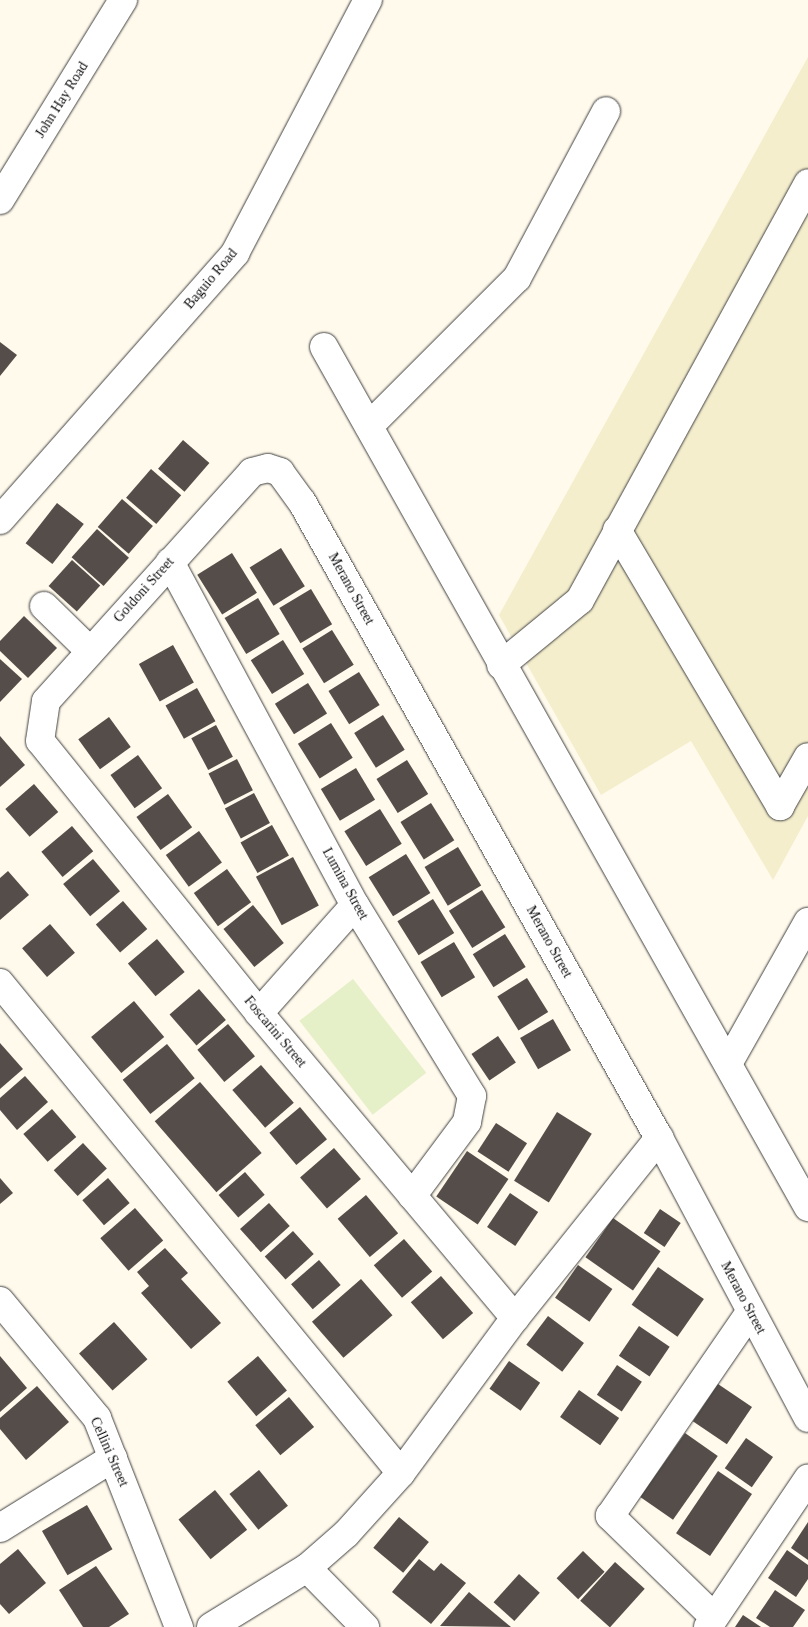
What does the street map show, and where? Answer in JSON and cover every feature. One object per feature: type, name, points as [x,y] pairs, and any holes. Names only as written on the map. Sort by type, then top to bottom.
[{"type":"street","name":"John Hay Road","points":[[0,200],[123,0]]},
{"type":"street","name":"Baguio Road","points":[[0,520],[235,253],[368,0]]},
{"type":"street","points":[[369,426],[517,278],[606,111]]},
{"type":"street","points":[[501,665],[580,600],[808,184]]},
{"type":"street","points":[[324,347],[501,665],[729,1062],[808,1207]]},
{"type":"street","name":"Goldoni Street","points":[[40,741],[46,701],[239,482],[260,470],[280,472]]},
{"type":"street","name":"Merano Street","points":[[280,472],[302,502],[659,1138],[808,1418]]},
{"type":"street","points":[[617,530],[780,806],[808,757]]},
{"type":"street","name":"Lumina Street","points":[[170,562],[355,905],[472,1096],[467,1122],[412,1196]]},
{"type":"street","points":[[44,606],[90,651]]},
{"type":"street","name":"Foscarini Street","points":[[40,741],[259,1012],[515,1318]]},
{"type":"street","points":[[259,1012],[355,905]]},
{"type":"street","points":[[729,1062],[808,922]]},
{"type":"street","points":[[0,983],[401,1473]]},
{"type":"street","points":[[211,1627],[244,1619],[346,1534],[401,1473],[515,1318],[659,1138]]},
{"type":"street","name":"Cellini Street","points":[[0,1300],[97,1418],[179,1627]]},
{"type":"street","points":[[750,1312],[610,1516],[711,1621],[808,1479]]},
{"type":"street","points":[[0,1528],[113,1458]]},
{"type":"street","points":[[307,1568],[365,1627]]},
{"type":"shaded area","points":[[808,57],[808,816],[773,880],[691,741],[601,795],[499,615]]},
{"type":"green space","points":[[353,979],[426,1073],[373,1115],[299,1021]]},
{"type":"building","points":[[0,342],[17,355],[0,376]]},
{"type":"building","points":[[183,440],[209,463],[184,492],[158,469]]},
{"type":"building","points":[[151,469],[181,495],[156,524],[126,498]]},
{"type":"building","points":[[122,499],[153,526],[129,554],[98,527]]},
{"type":"building","points":[[57,503],[84,524],[52,564],[26,543]]},
{"type":"building","points":[[97,529],[129,558],[104,586],[72,557]]},
{"type":"building","points":[[281,548],[305,586],[273,606],[250,568]]},
{"type":"building","points":[[232,553],[257,593],[222,615],[197,575]]},
{"type":"building","points":[[72,560],[100,585],[77,611],[49,586]]},
{"type":"building","points":[[311,589],[332,624],[300,643],[279,608]]},
{"type":"building","points":[[258,598],[280,634],[246,654],[225,618]]},
{"type":"building","points":[[24,616],[57,648],[28,678],[0,651],[0,641]]},
{"type":"building","points":[[332,630],[354,665],[324,683],[302,649]]},
{"type":"building","points":[[283,640],[304,674],[272,694],[251,660]]},
{"type":"building","points":[[173,645],[194,683],[160,702],[139,664]]},
{"type":"building","points":[[0,659],[22,679],[0,702]]},
{"type":"building","points":[[359,672],[380,705],[349,724],[328,691]]},
{"type":"building","points":[[308,683],[327,714],[294,734],[275,704]]},
{"type":"building","points":[[197,688],[215,721],[184,739],[166,705]]},
{"type":"building","points":[[383,715],[405,750],[376,768],[354,733]]},
{"type":"building","points":[[109,717],[131,747],[100,769],[78,739]]},
{"type":"building","points":[[331,723],[353,758],[320,778],[298,744]]},
{"type":"building","points":[[216,725],[233,757],[208,770],[191,738]]},
{"type":"building","points":[[0,736],[25,765],[0,787]]},
{"type":"building","points":[[138,755],[162,788],[135,808],[110,775]]},
{"type":"building","points":[[237,759],[253,790],[224,805],[208,774]]},
{"type":"building","points":[[407,760],[428,794],[398,813],[376,779]]},
{"type":"building","points":[[356,768],[375,800],[340,821],[321,789]]},
{"type":"building","points":[[34,784],[58,812],[30,837],[5,809]]},
{"type":"building","points":[[254,793],[270,823],[241,839],[225,808]]},
{"type":"building","points":[[168,794],[192,827],[161,850],[136,817]]},
{"type":"building","points":[[431,803],[454,840],[424,859],[400,822]]},
{"type":"building","points":[[380,809],[402,844],[366,866],[344,831]]},
{"type":"building","points":[[272,825],[289,856],[257,873],[241,842]]},
{"type":"building","points":[[72,826],[93,851],[63,877],[41,852]]},
{"type":"building","points":[[199,831],[222,863],[189,887],[166,855]]},
{"type":"building","points":[[458,847],[481,886],[448,906],[425,867]]},
{"type":"building","points":[[406,854],[430,893],[393,916],[369,877]]},
{"type":"building","points":[[293,857],[319,906],[282,925],[256,877]]},
{"type":"building","points":[[93,859],[120,891],[90,916],[63,884]]},
{"type":"building","points":[[227,869],[251,902],[218,926],[194,893]]},
{"type":"building","points":[[8,871],[29,895],[0,920],[0,878]]},
{"type":"building","points":[[482,890],[505,927],[472,948],[449,911]]},
{"type":"building","points":[[433,899],[454,933],[419,955],[397,921]]},
{"type":"building","points":[[123,901],[147,929],[120,953],[96,925]]},
{"type":"building","points":[[253,905],[284,943],[254,967],[223,929]]},
{"type":"building","points":[[50,924],[75,953],[47,977],[22,948]]},
{"type":"building","points":[[505,934],[526,967],[493,987],[473,954]]},
{"type":"building","points":[[157,939],[185,972],[156,996],[128,963]]},
{"type":"building","points":[[454,942],[475,977],[442,997],[421,962]]},
{"type":"building","points":[[527,978],[548,1012],[519,1030],[497,997]]},
{"type":"building","points":[[199,989],[226,1020],[196,1046],[170,1015]]},
{"type":"building","points":[[134,1001],[164,1037],[121,1073],[91,1037]]},
{"type":"building","points":[[553,1019],[571,1050],[538,1069],[520,1038]]},
{"type":"building","points":[[228,1024],[255,1056],[224,1082],[197,1050]]},
{"type":"building","points":[[498,1036],[516,1063],[489,1080],[471,1054]]},
{"type":"building","points":[[0,1043],[23,1069],[0,1089]]},
{"type":"building","points":[[167,1044],[195,1078],[150,1114],[123,1080]]},
{"type":"building","points":[[261,1065],[294,1103],[265,1128],[232,1090]]},
{"type":"building","points":[[25,1076],[48,1102],[17,1130],[0,1110],[0,1098]]},
{"type":"building","points":[[200,1082],[262,1153],[216,1192],[155,1121]]},
{"type":"building","points":[[300,1107],[327,1139],[296,1165],[269,1133]]},
{"type":"building","points":[[52,1109],[76,1137],[48,1162],[23,1134]]},
{"type":"building","points":[[557,1112],[592,1134],[549,1202],[514,1181]]},
{"type":"building","points":[[496,1123],[527,1143],[509,1172],[477,1152]]},
{"type":"building","points":[[83,1143],[107,1169],[78,1196],[54,1170]]},
{"type":"building","points":[[334,1148],[361,1179],[327,1208],[300,1178]]},
{"type":"building","points":[[467,1151],[508,1179],[478,1225],[436,1197]]},
{"type":"building","points":[[245,1172],[265,1195],[238,1218],[219,1195]]},
{"type":"building","points":[[0,1178],[13,1193],[0,1204]]},
{"type":"building","points":[[108,1178],[130,1203],[104,1225],[82,1200]]},
{"type":"building","points":[[510,1193],[538,1212],[515,1246],[487,1227]]},
{"type":"building","points":[[366,1195],[398,1233],[370,1257],[338,1219]]},
{"type":"building","points":[[269,1203],[290,1226],[261,1252],[240,1229]]},
{"type":"building","points":[[135,1208],[163,1240],[128,1271],[100,1238]]},
{"type":"building","points":[[660,1209],[681,1223],[665,1247],[644,1233]]},
{"type":"building","points":[[613,1218],[661,1251],[633,1291],[585,1257]]},
{"type":"building","points":[[293,1231],[314,1254],[286,1279],[265,1256]]},
{"type":"building","points":[[404,1239],[432,1271],[402,1298],[374,1265]]},
{"type":"building","points":[[165,1248],[188,1273],[181,1279],[221,1323],[191,1349],[141,1293],[149,1286],[137,1272]]},
{"type":"building","points":[[319,1260],[341,1285],[313,1309],[291,1284]]},
{"type":"building","points":[[578,1265],[612,1289],[589,1322],[555,1298]]},
{"type":"building","points":[[658,1267],[704,1299],[677,1337],[632,1305]]},
{"type":"building","points":[[441,1276],[473,1313],[443,1339],[411,1302]]},
{"type":"building","points":[[361,1279],[392,1315],[343,1358],[312,1322]]},
{"type":"building","points":[[548,1316],[584,1343],[562,1372],[526,1345]]},
{"type":"building","points":[[114,1322],[147,1359],[113,1391],[79,1353]]},
{"type":"building","points":[[639,1326],[670,1347],[650,1377],[619,1356]]},
{"type":"building","points":[[0,1356],[27,1388],[0,1412]]},
{"type":"building","points":[[258,1356],[287,1390],[256,1416],[227,1382]]},
{"type":"building","points":[[509,1361],[540,1383],[521,1411],[489,1389]]},
{"type":"building","points":[[617,1365],[642,1382],[622,1412],[597,1395]]},
{"type":"building","points":[[718,1384],[752,1407],[727,1444],[693,1421]]},
{"type":"building","points":[[37,1386],[69,1422],[26,1460],[0,1429],[0,1418]]},
{"type":"building","points":[[579,1390],[619,1418],[600,1445],[560,1417]]},
{"type":"building","points":[[289,1397],[314,1427],[280,1455],[255,1425]]},
{"type":"building","points":[[685,1433],[718,1456],[673,1520],[640,1497]]},
{"type":"building","points":[[746,1438],[773,1457],[752,1487],[725,1468]]},
{"type":"building","points":[[259,1470],[288,1506],[258,1530],[229,1494]]},
{"type":"building","points":[[718,1471],[752,1494],[710,1556],[676,1533]]},
{"type":"building","points":[[215,1490],[247,1530],[211,1559],[178,1520]]},
{"type":"building","points":[[87,1505],[112,1549],[67,1575],[42,1531]]},
{"type":"building","points":[[399,1517],[429,1542],[403,1573],[373,1548]]},
{"type":"building","points":[[808,1522],[808,1560],[791,1548]]},
{"type":"building","points":[[18,1549],[46,1583],[9,1614],[0,1604],[0,1564]]},
{"type":"building","points":[[787,1550],[808,1565],[808,1579],[796,1597],[768,1578]]},
{"type":"building","points":[[583,1551],[605,1572],[578,1599],[557,1578]]},
{"type":"building","points":[[419,1559],[434,1571],[441,1563],[466,1583],[431,1624],[392,1592]]},
{"type":"building","points":[[615,1562],[645,1589],[610,1627],[580,1601]]},
{"type":"building","points":[[96,1566],[129,1614],[109,1627],[83,1627],[59,1590]]},
{"type":"building","points":[[519,1574],[540,1593],[514,1621],[494,1602]]},
{"type":"building","points":[[775,1590],[805,1610],[793,1627],[770,1627],[756,1618]]},
{"type":"building","points":[[469,1592],[511,1627],[440,1626]]},
{"type":"building","points":[[743,1615],[761,1627],[735,1627]]}]
